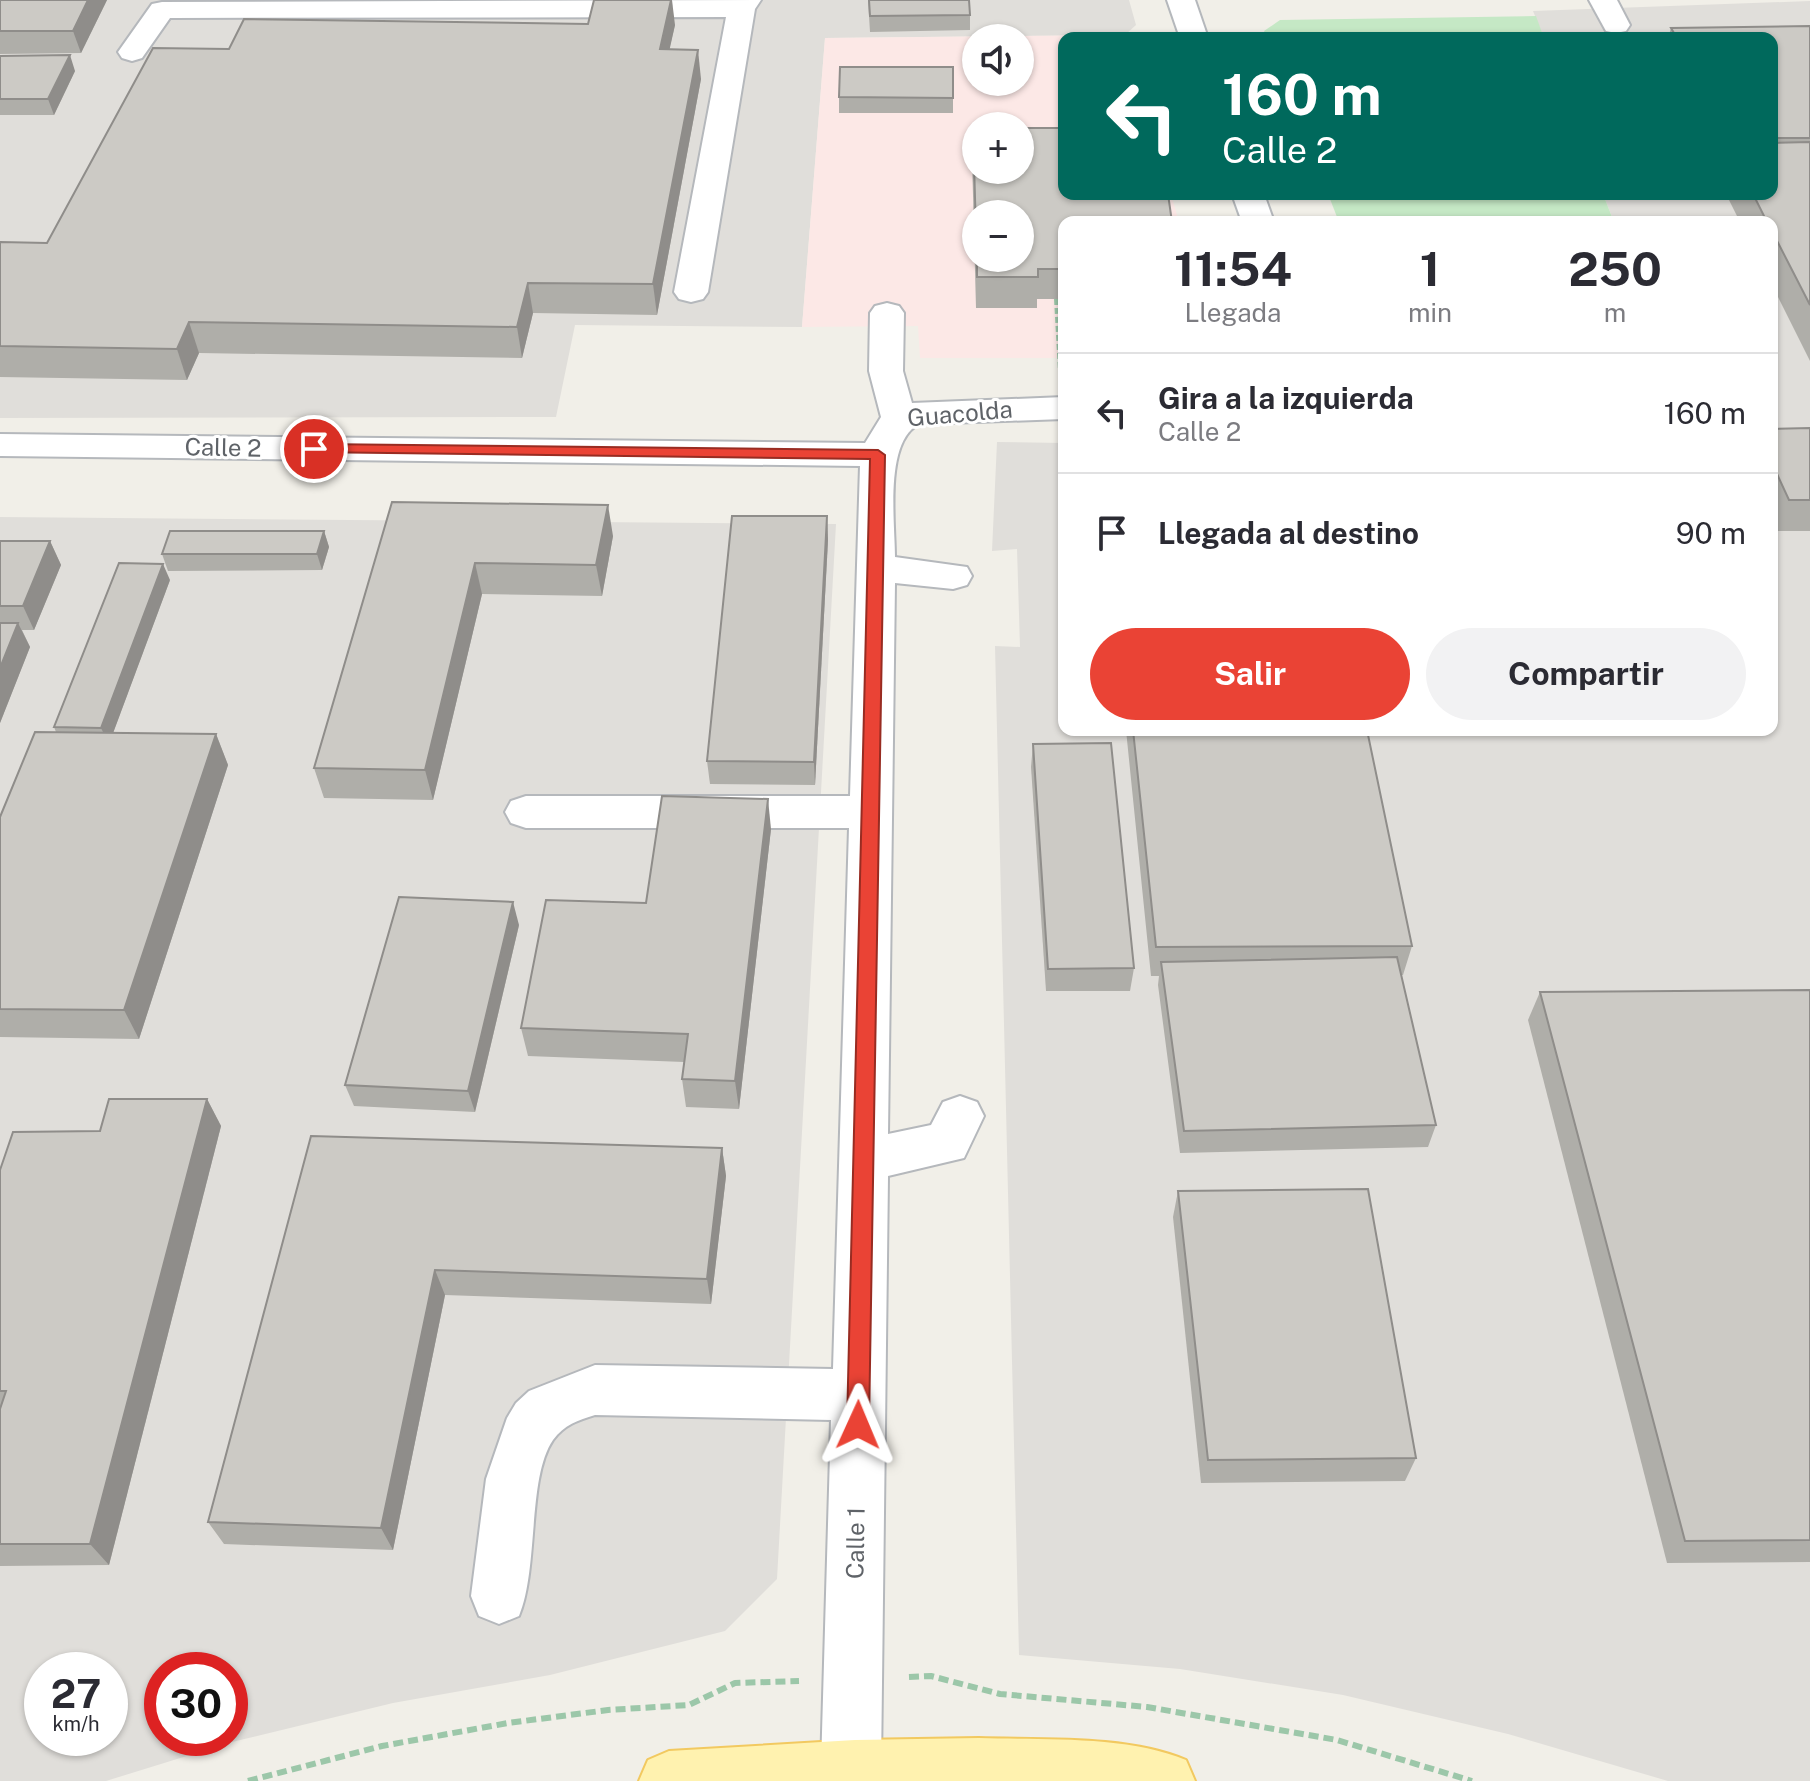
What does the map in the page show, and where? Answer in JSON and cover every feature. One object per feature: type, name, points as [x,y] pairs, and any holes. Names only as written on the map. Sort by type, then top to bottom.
[{"type":"main road","points":[[669,1781],[851,1767],[1008,1766],[1108,1773],[1165,1781]]},
{"type":"street","points":[[1181,0],[1192,32]]},
{"type":"street","points":[[1603,0],[1616,25]]},
{"type":"street","points":[[132,52],[162,10],[744,5],[691,292]]},
{"type":"street","name":"Calle 1","points":[[851,1767],[876,568],[888,436],[887,313]]},
{"type":"street","name":"Guacolda","points":[[888,436],[953,409],[1058,408]]},
{"type":"street","name":"Calle 2","points":[[0,445],[888,436]]},
{"type":"street","points":[[876,568],[953,576]]},
{"type":"street","points":[[526,812],[871,812]]},
{"type":"street","points":[[863,1160],[947,1143],[960,1116]]},
{"type":"street","points":[[499,1596],[517,1463],[534,1422],[557,1401],[595,1390],[859,1395]]},
{"type":"path","points":[[1056,299],[1058,330]]},
{"type":"shaded area","points":[[0,0],[1129,0],[1136,25],[1128,32],[1058,32],[1058,36],[1034,36],[1034,24],[962,24],[962,37],[825,38],[802,327],[575,325],[556,417],[0,418]]},
{"type":"shaded area","points":[[1810,1],[1810,1781],[1668,1781],[1508,1734],[1343,1695],[1180,1669],[1019,1655],[995,646],[1020,647],[1017,549],[992,551],[997,442],[1058,443],[1058,736],[1778,736],[1778,216],[1612,216],[1605,200],[1778,200],[1778,32],[1542,32],[1533,11]]},
{"type":"shaded area","points":[[1034,36],[1058,36],[1058,200],[1173,200],[1177,216],[1058,216],[1058,358],[920,358],[918,326],[802,327],[825,38],[962,37],[962,96],[1034,96]]},
{"type":"shaded area","points":[[0,517],[836,524],[777,1579],[725,1631],[550,1675],[393,1703],[248,1738],[248,1652],[144,1652],[144,1756],[187,1756],[106,1781],[0,1781]]},
{"type":"green space","points":[[1536,16],[1542,32],[1264,32],[1280,20]]},
{"type":"green space","points":[[1330,200],[1605,200],[1612,216],[1337,216]]},
{"type":"building","points":[[0,0],[88,0],[73,31],[0,31]]},
{"type":"building","points":[[594,0],[671,0],[660,49],[698,50],[653,284],[528,283],[517,327],[189,322],[177,349],[0,346],[0,242],[47,243],[153,48],[229,49],[244,19],[588,24]]},
{"type":"building","points":[[869,0],[969,0],[970,15],[870,16]]},
{"type":"building","points":[[1810,26],[1810,138],[1778,138],[1778,32],[1673,32],[1671,28]]},
{"type":"building","points":[[70,55],[48,99],[0,99],[0,56]]},
{"type":"building","points":[[840,67],[953,67],[953,98],[839,97]]},
{"type":"building","points":[[1034,128],[1058,128],[1058,200],[1169,200],[1171,216],[1058,216],[1058,269],[1038,269],[1038,277],[977,277],[977,272],[1034,272],[1034,200],[975,200],[975,184],[1034,184]]},
{"type":"building","points":[[1810,142],[1810,305],[1778,243],[1778,216],[1764,216],[1756,200],[1778,200],[1778,143]]},
{"type":"building","points":[[1810,428],[1810,500],[1789,500],[1778,476],[1778,429]]},
{"type":"building","points":[[392,502],[608,505],[596,565],[475,563],[425,770],[314,768]]},
{"type":"building","points":[[732,516],[827,516],[814,762],[707,761]]},
{"type":"building","points":[[170,531],[324,531],[317,554],[162,554]]},
{"type":"building","points":[[0,541],[50,541],[23,606],[0,606]]},
{"type":"building","points":[[119,563],[163,564],[101,728],[54,727]]},
{"type":"building","points":[[0,623],[18,623],[0,668]]},
{"type":"building","points":[[35,732],[216,734],[124,1010],[0,1009],[0,817]]},
{"type":"building","points":[[1134,736],[1368,736],[1412,946],[1156,947]]},
{"type":"building","points":[[1111,743],[1134,968],[1048,969],[1033,744]]},
{"type":"building","points":[[662,796],[768,799],[735,1081],[682,1079],[688,1034],[521,1028],[546,900],[646,903]]},
{"type":"building","points":[[399,897],[513,902],[468,1091],[345,1085]]},
{"type":"building","points":[[1397,957],[1436,1125],[1184,1131],[1161,962]]},
{"type":"building","points":[[1810,990],[1810,1540],[1685,1541],[1540,992]]},
{"type":"building","points":[[109,1099],[207,1099],[90,1544],[0,1544],[0,1409],[6,1391],[0,1391],[0,1170],[13,1132],[100,1131]]},
{"type":"building","points":[[311,1136],[722,1148],[707,1279],[435,1270],[381,1528],[208,1522]]},
{"type":"building","points":[[1368,1189],[1416,1458],[1208,1460],[1178,1191]]},
{"type":"route","points":[[314,449],[878,455],[858,1425]]}]
